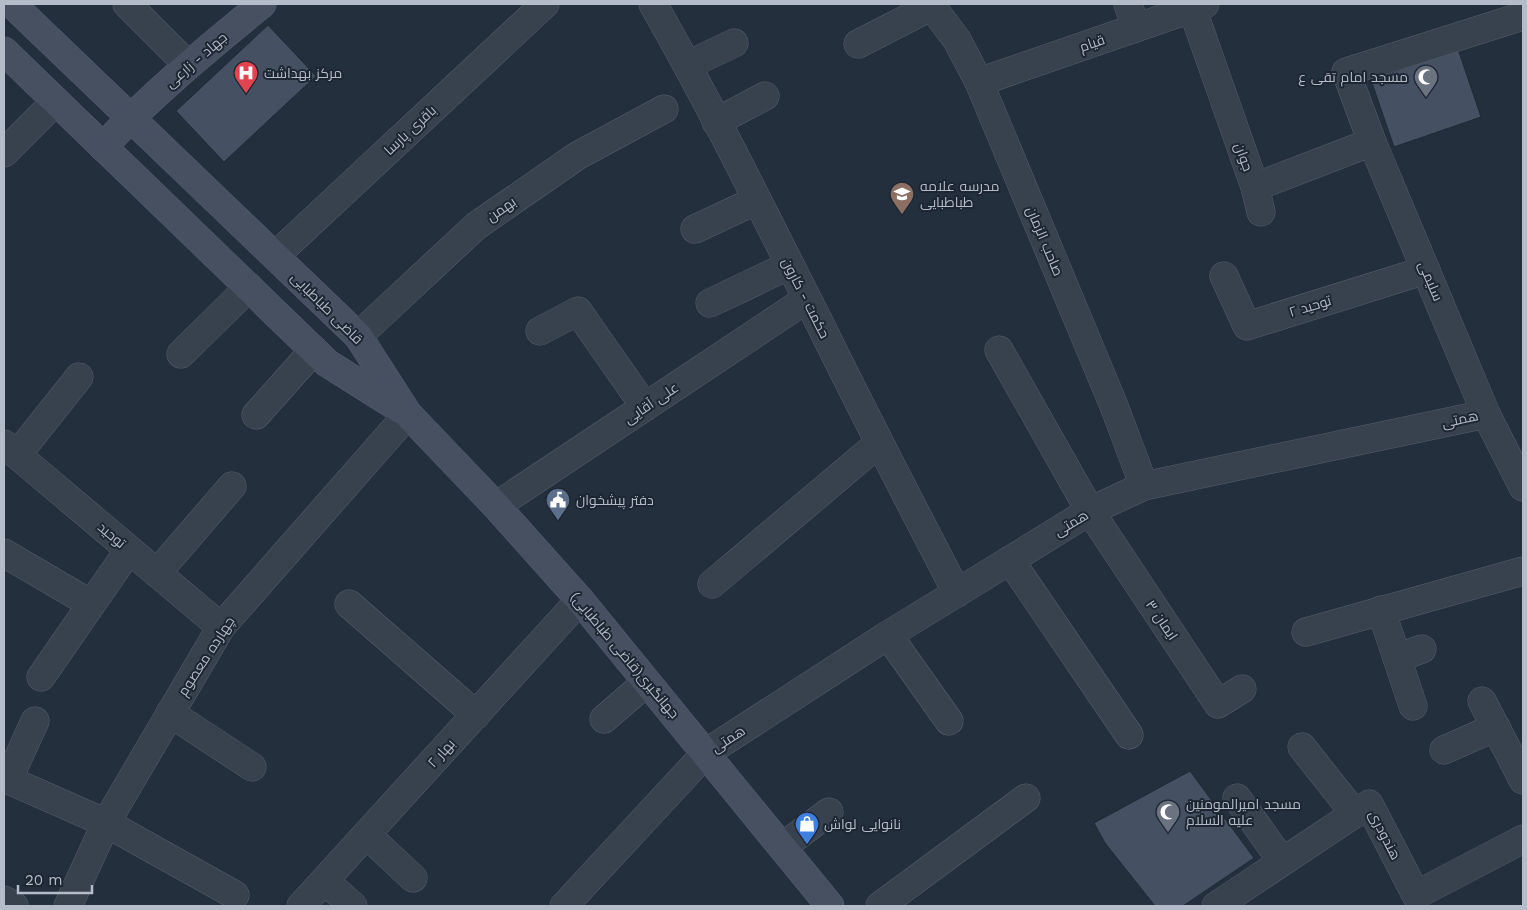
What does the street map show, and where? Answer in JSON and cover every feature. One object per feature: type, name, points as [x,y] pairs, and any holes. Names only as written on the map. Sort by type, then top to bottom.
[{"type":"street","name":"قاضی طباطبایی","points":[[12,4],[358,336],[408,414]]},
{"type":"street","points":[[128,4],[188,64]]},
{"type":"street","name":"جهاد - زارعی","points":[[103,147],[131,117],[188,64],[262,4]]},
{"type":"street","name":"باقری پارسا","points":[[275,256],[545,4]]},
{"type":"street","name":"حکمت - کارون","points":[[653,4],[688,65],[957,593]]},
{"type":"street","points":[[858,44],[931,5]]},
{"type":"street","name":"صاحب الزمان","points":[[931,5],[957,40],[979,82],[1114,406],[1144,486]]},
{"type":"street","name":"قیام","points":[[979,82],[1132,16],[1198,6]]},
{"type":"street","name":"جوان","points":[[1198,6],[1258,200],[1372,142]]},
{"type":"street","name":"سلیمی","points":[[1523,16],[1346,72],[1372,142],[1486,414],[1523,487]]},
{"type":"street","points":[[688,65],[734,43]]},
{"type":"street","points":[[4,50],[327,363],[408,414]]},
{"type":"street","points":[[716,122],[765,96]]},
{"type":"street","points":[[4,153],[56,101]]},
{"type":"street","name":"بهمن","points":[[358,336],[476,226],[577,156],[664,109]]},
{"type":"street","points":[[695,229],[757,200]]},
{"type":"street","points":[[710,303],[790,265]]},
{"type":"street","name":"توحید ۲","points":[[1224,276],[1247,326],[1426,270]]},
{"type":"street","points":[[180,354],[249,288]]},
{"type":"street","name":"علی آقایی","points":[[496,506],[807,299]]},
{"type":"street","points":[[540,331],[578,311],[645,407]]},
{"type":"street","points":[[256,415],[314,350]]},
{"type":"street","points":[[999,350],[1090,512]]},
{"type":"street","points":[[10,449],[79,376]]},
{"type":"street","name":"جهانگیری(قاضی طباطبایی)","points":[[408,414],[496,506],[580,600],[830,906]]},
{"type":"street","name":"چهارده معصوم","points":[[68,906],[106,823],[221,627],[408,414]]},
{"type":"street","name":"همتی","points":[[564,906],[706,753],[888,635],[1090,512],[1144,486],[1486,414]]},
{"type":"street","points":[[712,584],[879,443]]},
{"type":"street","name":"توحید","points":[[10,449],[221,627]]},
{"type":"street","points":[[157,573],[232,486]]},
{"type":"street","name":"ایمان ۳","points":[[1090,512],[1218,704],[1242,689]]},
{"type":"street","points":[[41,677],[129,550]]},
{"type":"street","points":[[4,553],[91,604]]},
{"type":"street","points":[[1010,560],[1129,735]]},
{"type":"street","points":[[1306,632],[1523,570]]},
{"type":"street","name":"بهار ۲","points":[[302,906],[580,600]]},
{"type":"street","points":[[350,604],[476,715]]},
{"type":"street","points":[[1381,610],[1409,654],[1413,706]]},
{"type":"street","points":[[888,635],[949,721]]},
{"type":"street","points":[[604,720],[647,682]]},
{"type":"street","points":[[1482,701],[1523,780]]},
{"type":"street","points":[[170,713],[252,767]]},
{"type":"street","points":[[35,721],[6,779],[106,823],[235,895]]},
{"type":"street","points":[[1444,750],[1496,727]]},
{"type":"street","points":[[1302,747],[1355,814]]},
{"type":"street","points":[[880,906],[1026,798]]},
{"type":"street","points":[[1237,798],[1282,861]]},
{"type":"street","name":"هندودری","points":[[1231,902],[1282,861],[1369,804],[1416,895],[1523,839]]},
{"type":"street","points":[[782,848],[829,812]]},
{"type":"street","points":[[367,835],[413,878]]},
{"type":"street","points":[[325,881],[353,906]]},
{"type":"street","points":[[4,900],[14,906]]},
{"type":"building","name":"مرکز بهداشت","points":[[268,25],[316,76],[224,162],[176,111]]},
{"type":"building","name":"مسجد امام تقی ع","points":[[1458,49],[1481,117],[1394,147],[1371,80]]},
{"type":"building","name":"مسجد امیرالمومنین علیه السلام","points":[[1190,771],[1254,858],[1183,906],[1155,906],[1105,843],[1094,823]]},
{"type":"place","name":"مرکز بهداشت","points":[[246,94]]},
{"type":"place","name":"مسجد امام تقی ع","points":[[1426,98]]},
{"type":"place","name":"مدرسه علامه طباطبایی","points":[[902,215]]},
{"type":"place","name":"دفتر پیشخوان","points":[[558,521]]},
{"type":"place","name":"مسجد امیرالمومنین علیه السلام","points":[[1168,833]]},
{"type":"place","name":"نانوایی لواش","points":[[807,845]]}]
